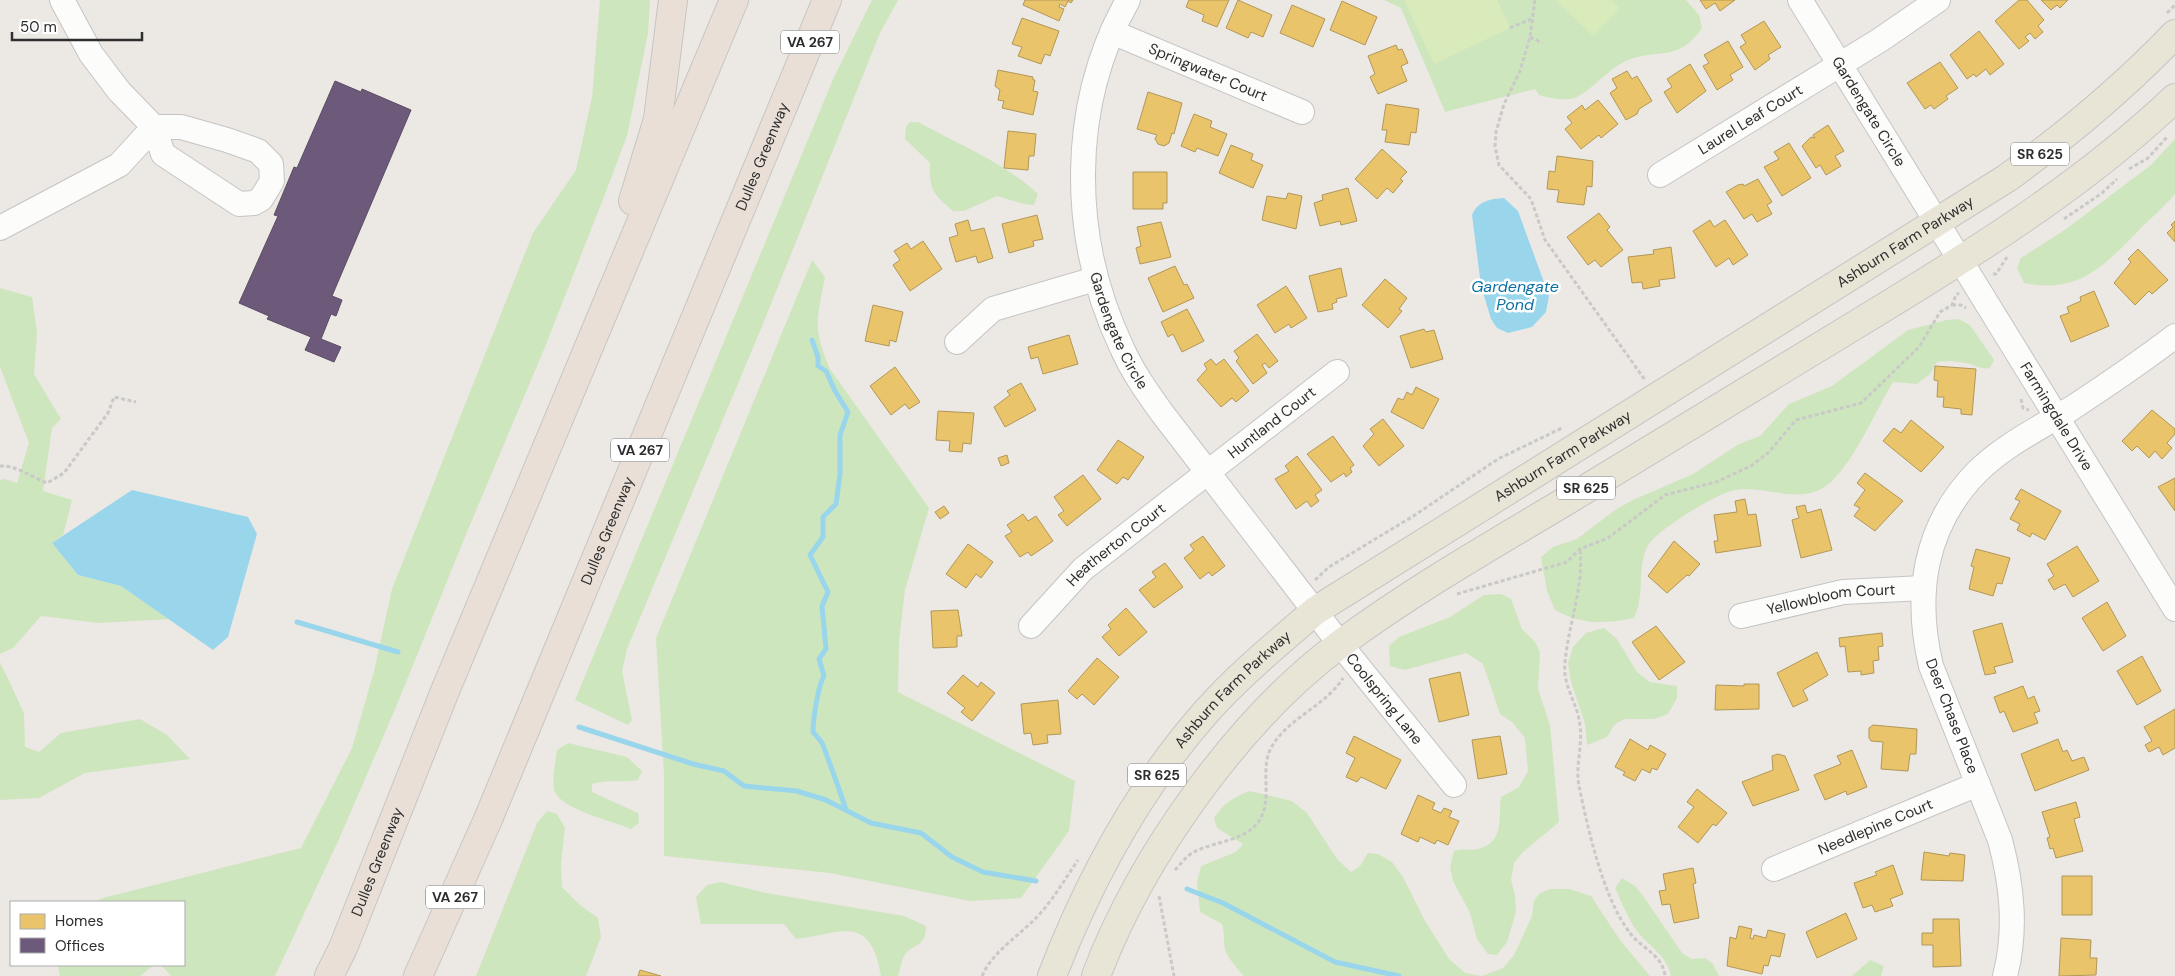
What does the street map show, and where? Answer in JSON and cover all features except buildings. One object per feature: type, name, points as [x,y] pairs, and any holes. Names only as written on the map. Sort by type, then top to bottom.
[{"type":"highway","points":[[529,492],[636,193],[653,138],[658,119],[673,0]]},
{"type":"highway","name":"Dulles Greenway","points":[[329,976],[343,948],[445,691],[734,0]]},
{"type":"highway","name":"Dulles Greenway","points":[[418,976],[489,817],[827,0]]},
{"type":"highway","points":[[792,85],[848,0]]},
{"type":"highway","points":[[431,976],[489,817]]},
{"type":"main road","name":"Ashburn Farm Parkway","points":[[1052,976],[1071,926],[1102,863],[1137,804],[1170,757],[1207,711],[1263,656],[1315,611],[1461,517],[1937,224],[2051,146],[2101,105],[2175,34]]},
{"type":"main road","name":"SR 625","points":[[1096,976],[1109,942],[1137,886],[1170,831],[1248,732],[1280,698],[1348,653],[1468,560],[1966,272],[2138,132],[2175,98]]},
{"type":"street","points":[[0,228],[118,165],[154,127],[181,126],[258,151],[271,164],[272,181],[268,190],[254,203],[238,204],[163,154],[154,127],[119,91],[91,54],[62,0]]},
{"type":"street","name":"Gardengate Circle","points":[[1128,0],[1112,32],[1093,92],[1083,154],[1084,217],[1095,279],[1122,350],[1143,386],[1315,611]]},
{"type":"street","name":"Gardengate Circle","points":[[1800,0],[1937,224]]},
{"type":"street","name":"Laurel Leaf Court","points":[[1660,175],[1903,26],[1938,0]]},
{"type":"street","name":"Springwater Court","points":[[1112,32],[1302,112]]},
{"type":"street","name":"Farmingdale Drive","points":[[1937,224],[2175,610]]},
{"type":"street","points":[[958,342],[993,309],[1095,279]]},
{"type":"street","name":"Deer Chase Place","points":[[2005,976],[2012,926],[2010,887],[2000,840],[1931,666],[1924,638],[1923,588],[1928,560],[1937,532],[1959,494],[1978,472],[2003,451],[2128,372],[2175,336]]},
{"type":"street","name":"Huntland Court","points":[[1207,472],[1337,372]]},
{"type":"street","name":"Heatherton Court","points":[[1031,626],[1083,569],[1207,472]]},
{"type":"street","name":"Yellowbloom Court","points":[[1741,616],[1843,592],[1923,588]]},
{"type":"street","name":"Coolspring Lane","points":[[1315,611],[1454,785]]},
{"type":"street","name":"Needlepine Court","points":[[1774,869],[1978,784]]},
{"type":"path","points":[[1535,0],[1530,37],[1520,71],[1504,104],[1496,132],[1494,146],[1499,165],[1523,188],[1531,199],[1545,240],[1646,382]]},
{"type":"path","points":[[1510,28],[1532,19]]},
{"type":"path","points":[[1530,37],[1542,44]]},
{"type":"path","points":[[2125,172],[2148,158],[2164,141],[2172,128]]},
{"type":"path","points":[[2061,221],[2097,198],[2120,176]]},
{"type":"path","points":[[1452,595],[1567,562],[1580,549],[1608,538],[1665,495],[1716,482],[1751,466],[1769,452],[1796,420],[1861,403],[1919,347],[1940,312],[1952,306],[1966,272],[1996,274],[2012,253]]},
{"type":"path","points":[[0,466],[11,465],[28,476],[47,483],[64,473],[108,413],[114,397],[136,402]]},
{"type":"path","points":[[1580,549],[1582,567],[1564,664],[1570,693],[1580,724],[1578,783],[1599,868],[1608,892],[1630,934],[1659,960],[1665,976]]},
{"type":"path","points":[[1174,871],[1192,852],[1237,838],[1254,827],[1263,813],[1267,799],[1267,762],[1276,741],[1339,686],[1348,653]]},
{"type":"path","points":[[1160,892],[1159,900],[1174,976]]},
{"type":"green space","points":[[600,0],[650,0],[648,33],[627,136],[605,194],[545,347],[396,707],[340,837],[275,976],[171,976],[162,966],[185,966],[185,901],[97,901],[301,848],[352,748],[374,671],[392,589],[533,233],[576,170],[592,97]]},
{"type":"green space","points":[[872,0],[898,0],[880,33],[765,319],[627,649],[622,671],[632,720],[628,725],[575,700],[834,77]]},
{"type":"green space","points":[[1384,0],[1686,0],[1699,15],[1702,28],[1684,47],[1666,53],[1636,57],[1624,62],[1577,97],[1558,99],[1539,95],[1535,89],[1445,112],[1401,8]]},
{"type":"green space","points":[[1404,0],[1497,0],[1510,28],[1434,64]]},
{"type":"green space","points":[[1556,0],[1611,0],[1620,8],[1593,36]]},
{"type":"green space","points":[[910,122],[918,122],[996,163],[1011,173],[1038,194],[1034,205],[997,196],[964,211],[953,211],[934,191],[930,180],[930,163],[905,139],[906,127]]},
{"type":"green space","points":[[2175,139],[2175,194],[2117,253],[2091,273],[2077,280],[2044,286],[2024,283],[2017,268],[2021,258],[2066,229],[2151,165]]},
{"type":"green space","points":[[812,260],[825,277],[818,314],[818,333],[830,369],[929,508],[905,590],[899,641],[898,692],[1075,781],[1069,831],[1021,898],[970,901],[830,873],[664,856],[664,775],[656,638]]},
{"type":"green space","points":[[0,288],[32,297],[37,333],[34,374],[61,419],[52,428],[43,491],[72,500],[63,535],[52,543],[78,575],[121,586],[170,619],[99,623],[41,616],[13,648],[0,654],[0,480],[5,479],[17,483],[29,443],[0,367]]},
{"type":"green space","points":[[1958,319],[1970,325],[1994,360],[1990,368],[1981,368],[1959,362],[1937,362],[1930,374],[1917,384],[1893,382],[1865,434],[1840,473],[1820,490],[1796,494],[1747,489],[1735,490],[1703,504],[1676,521],[1655,537],[1645,552],[1640,599],[1634,618],[1593,622],[1565,615],[1555,610],[1547,591],[1541,557],[1553,547],[1577,539],[1615,510],[1633,500],[1693,474],[1739,444],[1760,436],[1789,404],[1832,386],[1908,330],[1946,320]]},
{"type":"green space","points":[[1501,594],[1511,599],[1522,629],[1535,642],[1540,652],[1538,689],[1550,725],[1559,822],[1523,852],[1514,863],[1511,880],[1515,895],[1516,912],[1507,942],[1497,955],[1488,954],[1477,939],[1470,913],[1453,881],[1450,867],[1454,851],[1478,849],[1487,846],[1493,841],[1500,821],[1501,797],[1519,787],[1528,771],[1525,738],[1512,722],[1500,714],[1483,664],[1466,653],[1405,670],[1390,666],[1389,646],[1399,637],[1450,617],[1484,595]]},
{"type":"green space","points":[[1604,628],[1617,639],[1637,672],[1650,682],[1677,686],[1677,698],[1668,714],[1654,719],[1625,719],[1615,724],[1607,737],[1587,745],[1585,724],[1571,682],[1568,663],[1573,647],[1586,633]]},
{"type":"green space","points":[[0,662],[24,713],[25,747],[39,752],[61,733],[140,719],[167,735],[190,759],[85,773],[39,798],[0,800]]},
{"type":"green space","points":[[568,743],[627,757],[642,771],[638,780],[592,784],[592,792],[638,813],[639,823],[631,829],[578,810],[560,798],[555,792],[553,784],[557,750]]},
{"type":"green space","points":[[1250,791],[1292,801],[1307,813],[1337,859],[1351,872],[1360,866],[1368,853],[1378,854],[1392,862],[1403,877],[1424,919],[1449,959],[1465,973],[1482,976],[1244,976],[1226,953],[1222,924],[1200,912],[1197,882],[1201,866],[1236,852],[1243,844],[1217,828],[1214,818],[1229,801]]},
{"type":"green space","points":[[547,811],[557,814],[565,828],[561,863],[562,887],[580,905],[598,918],[601,937],[586,976],[476,976],[537,823]]},
{"type":"green space","points":[[1622,878],[1636,887],[1682,953],[1692,959],[1705,958],[1713,964],[1719,976],[1671,976],[1665,961],[1634,927],[1626,912],[1615,888]]},
{"type":"green space","points":[[721,882],[766,893],[904,916],[926,926],[924,938],[904,956],[898,976],[881,976],[876,956],[870,943],[862,935],[852,932],[841,931],[796,939],[784,924],[701,924],[696,897],[707,885]]},
{"type":"green space","points":[[1550,889],[1570,889],[1591,896],[1620,940],[1650,976],[1482,976],[1503,968],[1514,955],[1532,916],[1534,901],[1539,894]]},
{"type":"green space","points":[[1870,960],[1884,966],[1881,976],[1852,976]]},
{"type":"green space","points":[[58,966],[153,966],[140,976],[60,976]]},
{"type":"water","name":"Gardengate Pond","points":[[1504,198],[1518,211],[1549,296],[1546,312],[1532,327],[1508,333],[1497,328],[1491,319],[1481,286],[1472,215],[1481,204],[1494,199]]},
{"type":"water","points":[[132,490],[248,517],[257,534],[228,637],[213,650],[121,586],[78,575],[52,543]]},
{"type":"waterway","points":[[812,340],[818,357],[818,366],[826,371],[835,391],[848,412],[840,435],[840,474],[836,504],[823,517],[823,537],[810,555],[828,592],[822,606],[826,649],[819,659],[824,676],[816,703],[813,732],[823,745],[846,810]]},
{"type":"waterway","points":[[297,622],[398,652]]},
{"type":"waterway","points":[[579,727],[693,764],[724,771],[744,786],[797,791],[826,800],[871,823],[921,833],[952,857],[983,872],[1036,881]]},
{"type":"waterway","points":[[1187,889],[1223,903],[1335,962],[1399,976]]}]
